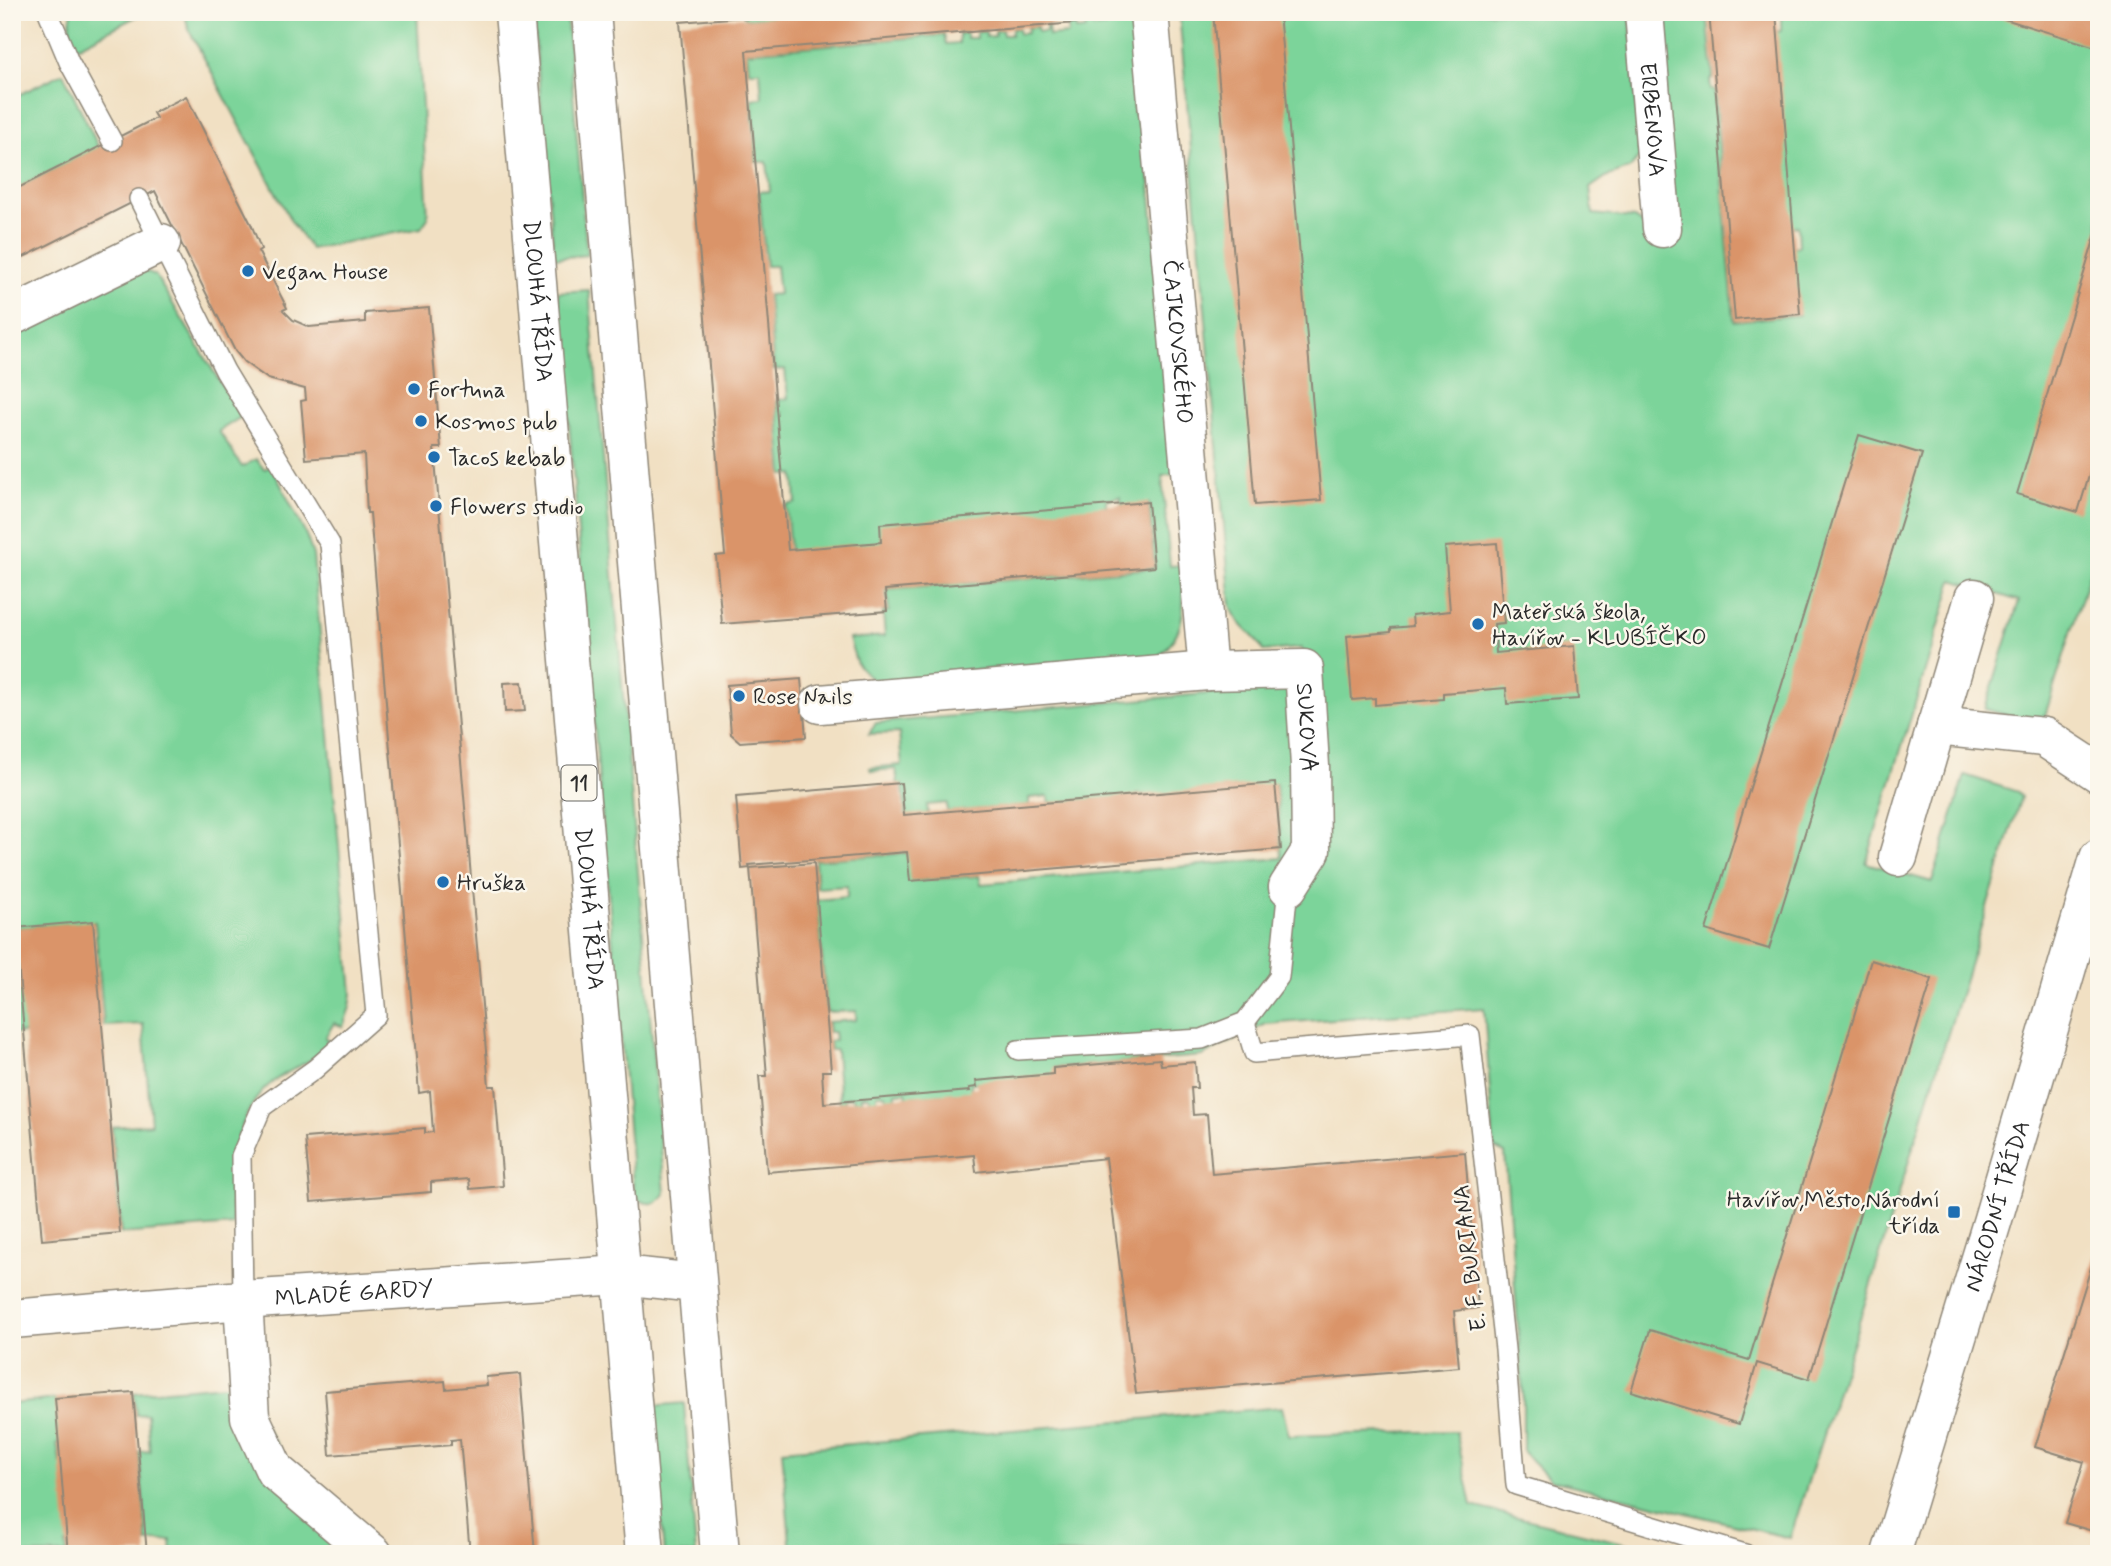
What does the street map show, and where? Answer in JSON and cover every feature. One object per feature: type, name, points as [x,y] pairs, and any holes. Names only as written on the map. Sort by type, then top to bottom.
[{"type":"street","name":"DLOUHÁ TŘÍDA","points":[[514,12],[645,1554]]},
{"type":"street","points":[[591,12],[695,1283],[720,1554]]},
{"type":"street","name":"ČAJKOVSKÉHO","points":[[1149,12],[1208,671]]},
{"type":"street","name":"ERBENOVA","points":[[1644,12],[1662,228]]},
{"type":"street","points":[[12,316],[161,243]]},
{"type":"street","points":[[1898,857],[1974,598]]},
{"type":"street","name":"SUKOVA","points":[[820,704],[1208,671],[1304,669],[1310,766],[1311,851],[1288,887]]},
{"type":"street","points":[[1936,726],[2044,737],[2099,773]]},
{"type":"street","name":"NÁRODNÍ TŘÍDA","points":[[1891,1554],[2099,858]]},
{"type":"street","name":"MLADÉ GARDY","points":[[12,1319],[243,1300],[621,1275],[695,1283]]},
{"type":"street","points":[[243,1300],[250,1417],[275,1471],[373,1554]]},
{"type":"lane","points":[[48,12],[69,62],[112,141]]},
{"type":"lane","points":[[139,198],[225,371],[330,544],[376,1015],[315,1069],[262,1107],[241,1156],[243,1300]]},
{"type":"lane","name":"SUKOVA","points":[[1245,1022],[1279,977],[1288,887]]},
{"type":"lane","points":[[1018,1050],[1202,1039],[1245,1022]]},
{"type":"lane","name":"E. F. BURIANA","points":[[1245,1022],[1254,1053],[1470,1035],[1516,1485],[1745,1554]]},
{"type":"green space","points":[[72,12],[145,12],[73,49],[70,31]]},
{"type":"green space","points":[[188,12],[417,12],[428,218],[421,228],[311,249],[291,221],[189,30],[185,15]]},
{"type":"green space","points":[[533,12],[566,12],[587,255],[554,258]]},
{"type":"green space","points":[[743,12],[790,12],[790,16],[745,19]]},
{"type":"green space","points":[[1111,12],[1135,12],[1142,93],[1132,95],[1134,114],[1144,114],[1175,474],[1162,476],[1170,566],[1182,565],[1183,607],[1178,631],[1163,652],[1151,662],[1104,659],[956,672],[949,680],[874,682],[857,664],[849,639],[885,636],[883,612],[889,611],[887,590],[1155,568],[1149,503],[1122,505],[1120,497],[1106,499],[1106,506],[883,543],[790,551],[786,505],[796,503],[794,474],[783,475],[777,400],[788,398],[785,369],[774,370],[768,295],[779,294],[776,266],[766,266],[759,192],[770,191],[767,162],[756,162],[752,99],[762,98],[760,71],[749,71],[747,52],[944,35],[946,44],[959,43],[959,34],[967,33],[967,38],[976,38],[976,32],[986,32],[986,37],[995,36],[995,31],[1002,30],[1003,35],[1011,35],[1012,29],[1018,29],[1019,34],[1027,33],[1027,28],[1037,27],[1038,32],[1046,32],[1046,26],[1049,36],[1068,34],[1068,24],[1075,24],[1076,30],[1086,29],[1085,23],[1093,23],[1093,28],[1106,27],[1105,21],[1112,20]]},
{"type":"green space","points":[[1179,12],[1630,12],[1640,157],[1629,169],[1606,177],[1590,188],[1593,214],[1634,218],[1646,226],[1650,12],[1707,12],[1713,78],[1710,79],[1711,90],[1714,90],[1734,321],[1799,315],[1793,247],[1799,246],[1798,226],[1791,227],[1775,32],[1781,31],[1781,13],[1773,12],[2099,12],[2099,543],[2043,722],[2039,724],[1985,709],[2019,601],[1953,580],[1866,863],[1932,882],[1965,775],[2018,792],[2021,797],[1790,1538],[1551,1480],[1523,1452],[1523,1394],[1505,1153],[1494,1148],[1484,1008],[1266,1024],[1202,1056],[1054,1068],[1054,1075],[971,1083],[971,1092],[907,1097],[906,1092],[896,1093],[896,1098],[886,1099],[885,1094],[877,1094],[877,1100],[861,1096],[861,1101],[854,1102],[853,1097],[845,1098],[845,1102],[840,1103],[836,1050],[830,1050],[829,1041],[835,1040],[834,1032],[829,1032],[828,1022],[856,1020],[856,1011],[827,1012],[817,900],[847,897],[847,886],[817,888],[815,860],[909,853],[911,881],[979,876],[981,884],[1282,858],[1276,784],[1050,803],[1048,796],[1029,798],[1029,805],[947,812],[947,803],[927,805],[928,814],[906,816],[903,784],[898,784],[896,769],[871,771],[870,768],[902,765],[899,733],[869,734],[876,723],[1305,685],[1302,648],[1263,651],[1238,620],[1231,606]]},
{"type":"green space","points":[[63,73],[99,148],[12,191],[12,98]]},
{"type":"green space","points":[[142,269],[155,275],[241,417],[219,431],[242,467],[256,459],[264,469],[270,467],[263,455],[265,453],[306,535],[313,555],[352,993],[343,1027],[334,1023],[325,1038],[332,1043],[319,1055],[274,1081],[260,1094],[249,1110],[241,1128],[233,1167],[233,1225],[121,1234],[112,1127],[151,1124],[143,1024],[104,1026],[95,922],[17,928],[19,991],[22,991],[26,1033],[12,1034],[12,330]]},
{"type":"green space","points":[[589,290],[665,1194],[658,1201],[650,1203],[642,1202],[634,1196],[558,292]]},
{"type":"green space","points":[[236,1384],[351,1554],[172,1554],[171,1540],[147,1542],[139,1452],[150,1451],[147,1414],[136,1415],[134,1393]]},
{"type":"green space","points":[[56,1399],[60,1442],[57,1443],[62,1463],[69,1544],[66,1544],[67,1554],[12,1554],[12,1404]]},
{"type":"green space","points":[[684,1403],[696,1554],[664,1554],[651,1406]]},
{"type":"green space","points":[[1282,1407],[1289,1436],[1456,1431],[1472,1506],[1668,1554],[791,1554],[782,1450]]},
{"type":"building","points":[[789,12],[1109,12],[1110,20],[746,51],[788,550],[881,542],[880,524],[1148,502],[1154,567],[885,590],[887,611],[722,624],[716,556],[725,555],[680,22],[789,15]]},
{"type":"building","points":[[1213,12],[1279,12],[1321,500],[1255,505]]},
{"type":"building","points":[[1709,12],[1776,12],[1800,314],[1735,320]]},
{"type":"building","points":[[2099,12],[2099,48],[1985,13]]},
{"type":"building","points":[[186,96],[251,224],[261,249],[258,251],[287,308],[283,310],[293,320],[309,327],[365,322],[365,313],[429,308],[441,448],[434,448],[489,1086],[495,1086],[503,1186],[470,1189],[469,1179],[431,1182],[431,1192],[311,1202],[305,1138],[425,1128],[425,1133],[433,1132],[430,1091],[419,1093],[364,454],[306,459],[301,401],[306,400],[305,389],[268,379],[244,362],[235,351],[155,191],[12,263],[12,191],[156,118],[153,113]]},
{"type":"building","points":[[2098,227],[2099,443],[2078,512],[2017,494]]},
{"type":"building","points":[[1859,435],[1922,454],[1769,949],[1706,930]]},
{"type":"building","points":[[1497,543],[1504,623],[1494,624],[1496,653],[1574,646],[1578,699],[1507,704],[1506,688],[1443,693],[1443,699],[1375,705],[1375,698],[1352,700],[1347,636],[1391,632],[1391,628],[1413,626],[1412,615],[1450,611],[1445,547]]},
{"type":"building","points":[[801,679],[806,737],[740,742],[731,734],[727,685]]},
{"type":"building","points":[[522,682],[525,711],[505,712],[504,683]]},
{"type":"building","points":[[901,783],[904,815],[1275,783],[1281,849],[910,881],[907,852],[749,865],[750,868],[742,869],[736,797]]},
{"type":"building","points":[[814,863],[831,1071],[822,1071],[824,1103],[970,1091],[969,1088],[977,1087],[976,1081],[1053,1074],[1053,1068],[1160,1059],[1161,1065],[1195,1062],[1197,1088],[1191,1088],[1193,1115],[1207,1114],[1212,1174],[1465,1152],[1478,1308],[1454,1311],[1459,1367],[1136,1394],[1106,1158],[976,1172],[974,1155],[767,1172],[759,1076],[767,1076],[750,868]]},
{"type":"building","points":[[93,921],[120,1233],[42,1240],[15,928]]},
{"type":"building","points":[[1871,960],[1932,979],[1809,1379],[1757,1363],[1739,1424],[1631,1391],[1650,1330],[1749,1360]]},
{"type":"building","points":[[2098,1245],[2099,1454],[2095,1465],[2099,1467],[2099,1533],[2065,1523],[2084,1462],[2035,1447]]},
{"type":"building","points":[[520,1374],[535,1554],[470,1554],[460,1439],[451,1440],[451,1445],[330,1455],[325,1391],[445,1381],[446,1389],[487,1385],[486,1377]]},
{"type":"building","points":[[133,1392],[147,1554],[68,1554],[55,1398]]},
{"type":"place","name":"Vegan House","points":[[248,271]]},
{"type":"place","name":"Fortuna","points":[[414,389]]},
{"type":"place","name":"Kosmos pub","points":[[421,421]]},
{"type":"place","name":"Tacos kebab","points":[[434,457]]},
{"type":"place","name":"Flowers studio","points":[[436,506]]},
{"type":"place","name":"Mateřská škola, Havířov - KLUBÍČKO","points":[[1478,624]]},
{"type":"place","name":"Rose Nails","points":[[739,696]]},
{"type":"place","name":"Hruška","points":[[443,882]]},
{"type":"place","name":"Havířov,Město,Národní třída","points":[[1954,1212]]}]
